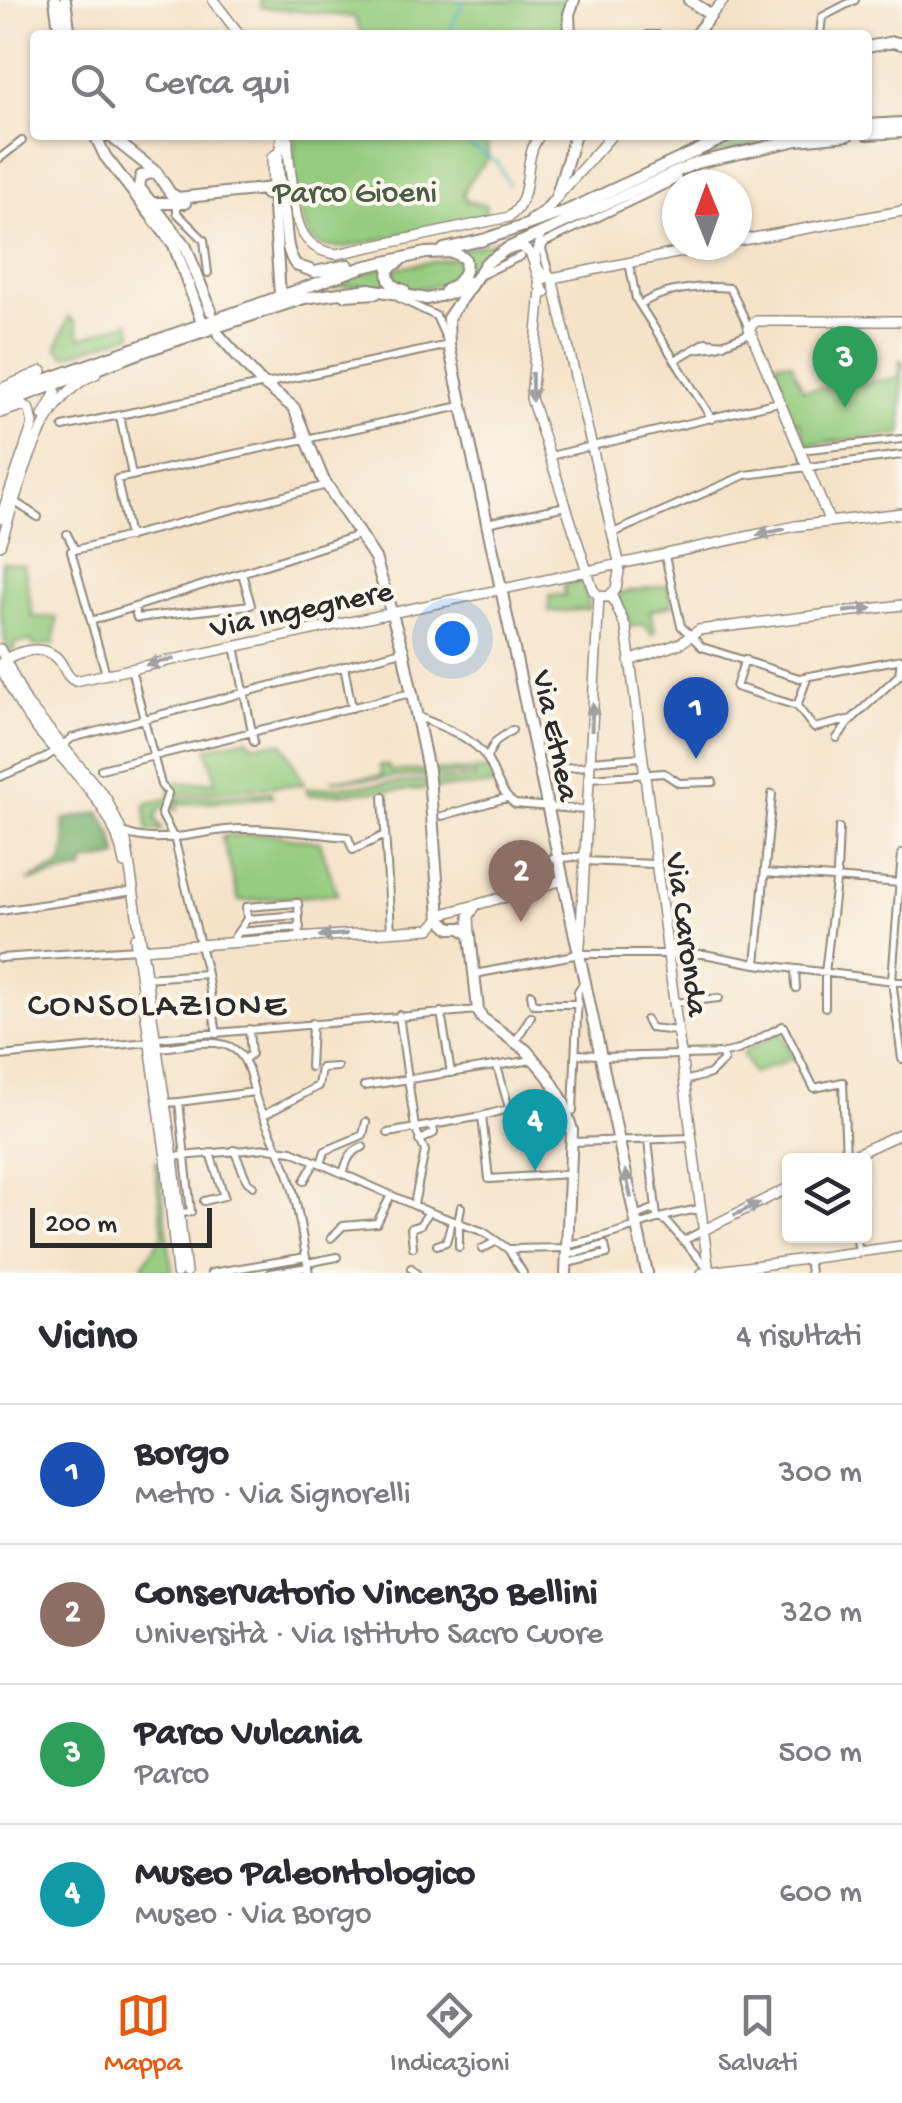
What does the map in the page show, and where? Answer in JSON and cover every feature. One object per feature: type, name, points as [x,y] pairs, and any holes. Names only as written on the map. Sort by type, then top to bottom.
[{"type":"main road","points":[[56,0],[59,30]]},
{"type":"main road","points":[[65,0],[69,30]]},
{"type":"main road","points":[[212,0],[236,30]]},
{"type":"main road","points":[[570,30],[568,14],[574,0]]},
{"type":"main road","points":[[689,0],[711,15]]},
{"type":"main road","points":[[699,30],[724,0]]},
{"type":"main road","points":[[872,46],[902,44]]},
{"type":"main road","points":[[872,124],[902,123]]},
{"type":"main road","points":[[872,134],[902,133]]},
{"type":"main road","points":[[97,140],[174,245],[202,322]]},
{"type":"main road","points":[[115,140],[158,173],[178,201]]},
{"type":"main road","points":[[283,140],[278,154],[272,157],[289,256],[303,270],[321,272],[381,258],[426,253],[518,230],[719,140]]},
{"type":"main road","points":[[286,140],[300,232],[318,250],[337,254],[508,217],[518,210],[524,198],[531,150],[537,140]]},
{"type":"main road","points":[[564,212],[560,204],[574,140]]},
{"type":"main road","points":[[481,240],[538,216],[556,198],[565,181],[607,140]]},
{"type":"main road","points":[[714,142],[722,140]]},
{"type":"main road","points":[[757,148],[763,140]]},
{"type":"main road","points":[[449,345],[448,318],[499,253],[544,238],[696,163],[797,140]]},
{"type":"main road","points":[[278,154],[289,159]]},
{"type":"main road","points":[[158,173],[149,172],[139,180],[142,194],[186,246],[211,311]]},
{"type":"main road","points":[[125,181],[149,202],[276,190]]},
{"type":"main road","points":[[276,190],[280,295]]},
{"type":"main road","points":[[752,238],[901,212]]},
{"type":"main road","points":[[499,253],[520,246],[526,248],[547,283],[593,447],[620,566],[614,599],[598,596]]},
{"type":"main road","points":[[427,298],[440,292],[460,280],[466,271],[465,259],[456,253],[426,253],[393,264],[388,272],[389,281],[406,291],[440,292],[456,292]]},
{"type":"main road","points":[[0,392],[347,271],[406,256]]},
{"type":"main road","points":[[547,283],[662,256]]},
{"type":"main road","points":[[0,405],[304,298],[368,289],[427,298],[456,292],[485,269]]},
{"type":"main road","points":[[547,283],[530,392],[598,596],[579,954]]},
{"type":"main road","points":[[828,520],[750,330],[756,322],[764,321],[902,321]]},
{"type":"main road","points":[[220,335],[263,384],[294,408],[326,485],[380,569],[403,651],[428,770],[440,917],[450,928],[461,928],[470,934]]},
{"type":"main road","name":"Via Etnea","points":[[449,345],[636,1225]]},
{"type":"main road","points":[[0,519],[46,422],[64,397],[81,380],[146,351]]},
{"type":"main road","points":[[0,392],[42,372]]},
{"type":"main road","points":[[0,543],[41,421],[56,392]]},
{"type":"main road","points":[[0,413],[24,405],[30,410],[32,424],[8,500],[0,543]]},
{"type":"main road","name":"Via Ingegnere","points":[[2,660],[39,650],[58,658],[72,681],[828,520],[902,512]]},
{"type":"main road","name":"Via Caronda","points":[[614,599],[626,628],[707,1272]]},
{"type":"main road","points":[[629,661],[699,630],[902,605]]},
{"type":"main road","points":[[2,660],[30,720],[106,798],[123,832],[131,892]]},
{"type":"main road","points":[[59,747],[114,826],[123,856],[161,1101],[179,1156],[175,1207],[184,1272]]},
{"type":"main road","points":[[140,949],[300,933],[430,929],[440,917],[562,880]]},
{"type":"main road","points":[[476,905],[469,916],[478,1010],[485,1022],[535,1060],[558,1092],[567,1115],[572,1137],[567,1174],[568,1257]]},
{"type":"main road","points":[[860,1153],[902,1133]]},
{"type":"main road","points":[[704,1230],[782,1191]]},
{"type":"main road","points":[[636,1225],[647,1273]]},
{"type":"main road","points":[[707,1272],[902,1246]]},
{"type":"street","points":[[821,30],[822,17],[856,0]]},
{"type":"street","points":[[0,158],[22,140]]},
{"type":"street","points":[[547,283],[536,253],[544,238],[662,187]]},
{"type":"street","points":[[178,201],[177,212],[204,240],[208,273]]},
{"type":"street","points":[[485,269],[520,256]]},
{"type":"street","points":[[629,262],[636,298],[712,418]]},
{"type":"street","points":[[640,305],[649,298],[708,286],[730,288],[750,330],[724,344],[694,349],[675,360]]},
{"type":"street","points":[[62,428],[449,345],[436,316],[410,302],[376,294],[304,298]]},
{"type":"street","points":[[278,394],[278,387],[285,380]]},
{"type":"street","points":[[549,457],[779,402]]},
{"type":"street","points":[[129,537],[117,478],[461,406]]},
{"type":"street","points":[[120,416],[132,475]]},
{"type":"street","points":[[800,450],[902,439]]},
{"type":"street","points":[[613,534],[746,475],[902,455]]},
{"type":"street","points":[[73,551],[326,485]]},
{"type":"street","points":[[8,500],[38,518]]},
{"type":"street","points":[[487,524],[566,506]]},
{"type":"street","points":[[67,534],[106,674]]},
{"type":"street","points":[[91,621],[359,535]]},
{"type":"street","points":[[665,556],[681,626],[689,637],[711,650],[799,678],[901,660],[899,674],[836,738]]},
{"type":"street","points":[[134,608],[137,618],[250,606],[242,574]]},
{"type":"street","points":[[235,646],[254,742]]},
{"type":"street","points":[[0,777],[45,758],[59,747],[144,719],[403,651]]},
{"type":"street","points":[[745,659],[736,687],[798,706],[814,728],[852,719]]},
{"type":"street","points":[[344,666],[352,708]]},
{"type":"street","points":[[132,669],[167,796],[161,813],[173,836],[207,974],[217,1032],[214,1044]]},
{"type":"street","points":[[798,706],[808,676]]},
{"type":"street","points":[[101,769],[412,693]]},
{"type":"street","points":[[417,716],[468,739],[486,758],[506,798],[515,804],[588,810]]},
{"type":"street","points":[[486,758],[496,741],[512,730]]},
{"type":"street","points":[[559,768],[641,757]]},
{"type":"street","points":[[590,778],[666,773],[682,784],[713,782]]},
{"type":"street","points":[[756,964],[772,794]]},
{"type":"street","points":[[383,796],[391,932]]},
{"type":"street","points":[[442,816],[506,798]]},
{"type":"street","points":[[825,1007],[840,828]]},
{"type":"street","points":[[123,832],[151,837],[239,829],[277,831],[348,837],[353,850],[385,835]]},
{"type":"street","points":[[128,851],[151,837]]},
{"type":"street","points":[[902,853],[892,980],[902,1059]]},
{"type":"street","points":[[530,861],[558,858],[654,864]]},
{"type":"street","points":[[765,873],[901,883]]},
{"type":"street","points":[[0,910],[131,892]]},
{"type":"street","points":[[231,942],[237,932],[247,919],[246,906],[298,903],[300,933],[237,932]]},
{"type":"street","points":[[247,919],[299,916]]},
{"type":"street","points":[[0,958],[140,949]]},
{"type":"street","points":[[474,974],[579,954],[668,954],[719,956],[795,970],[902,982]]},
{"type":"street","points":[[795,970],[796,988]]},
{"type":"street","points":[[144,978],[207,974]]},
{"type":"street","points":[[518,1136],[528,1133],[542,1119],[573,1111],[578,992],[584,981]]},
{"type":"street","points":[[531,994],[534,1004],[591,1012]]},
{"type":"street","points":[[674,1003],[720,998]]},
{"type":"street","points":[[0,1056],[155,1043],[217,1032],[478,1010]]},
{"type":"street","points":[[440,1012],[451,1073]]},
{"type":"street","points":[[399,1015],[416,1128],[425,1154],[414,1204]]},
{"type":"street","points":[[515,1042],[531,1016]]},
{"type":"street","points":[[646,1020],[650,1028],[678,1031]]},
{"type":"street","points":[[310,1067],[312,1023]]},
{"type":"street","points":[[576,1054],[681,1058],[721,1054],[738,1050],[783,1026],[814,1088],[843,1082],[845,1153]]},
{"type":"street","points":[[244,1060],[250,1054],[249,1029]]},
{"type":"street","points":[[155,1043],[214,1044],[234,1049],[244,1060],[274,1136],[275,1149],[287,1171],[308,1265]]},
{"type":"street","points":[[684,1082],[710,1074],[724,1060],[721,1054]]},
{"type":"street","points":[[364,1086],[535,1060]]},
{"type":"street","points":[[497,1066],[509,1109]]},
{"type":"street","points":[[264,1116],[318,1091],[321,1068],[338,1067]]},
{"type":"street","points":[[388,1133],[482,1116],[574,1085]]},
{"type":"street","points":[[161,1101],[254,1092]]},
{"type":"street","points":[[182,1101],[179,1156],[234,1150],[292,1151],[484,1232],[508,1249],[522,1273]]},
{"type":"street","points":[[482,1116],[489,1179],[567,1174]]},
{"type":"street","points":[[304,1181],[325,1150],[363,1136],[366,1122]]},
{"type":"street","points":[[419,1140],[434,1134],[433,1125]]},
{"type":"street","points":[[572,1137],[692,1138]]},
{"type":"street","points":[[649,1140],[661,1215],[707,1272]]},
{"type":"street","points":[[344,1174],[348,1157],[363,1147]]},
{"type":"street","points":[[234,1150],[253,1186]]},
{"type":"street","points":[[204,1201],[224,1196],[210,1153]]},
{"type":"street","points":[[348,1157],[362,1159]]},
{"type":"street","points":[[334,1234],[343,1226],[377,1223],[392,1195]]},
{"type":"street","points":[[437,1245],[446,1242],[461,1207]]},
{"type":"street","points":[[568,1257],[586,1245],[661,1215],[700,1209]]},
{"type":"street","points":[[412,1248],[411,1228],[420,1225],[429,1212]]},
{"type":"street","points":[[456,1222],[460,1247]]},
{"type":"street","points":[[683,1241],[704,1230]]},
{"type":"street","points":[[482,1249],[497,1241]]},
{"type":"street","points":[[508,1249],[568,1257],[607,1254],[604,1241]]},
{"type":"street","points":[[857,1243],[859,1251]]},
{"type":"street","points":[[271,1273],[336,1258]]},
{"type":"street","points":[[808,1258],[810,1273]]},
{"type":"street","points":[[211,1273],[308,1265]]},
{"type":"green space","points":[[260,0],[569,0],[563,11],[565,30],[360,30],[354,17],[261,7]]},
{"type":"green space","name":"Parco Gioeni","points":[[295,140],[489,140],[488,158],[463,195],[467,201],[486,205],[485,217],[346,247],[318,244],[303,222]]},
{"type":"green space","points":[[759,140],[757,145],[715,154],[678,170],[664,170],[718,145]]},
{"type":"green space","points":[[662,171],[662,177],[506,244],[462,284],[467,275],[459,250],[526,234]]},
{"type":"green space","points":[[454,258],[459,262],[459,270],[434,286],[404,287],[392,274],[396,268]]},
{"type":"green space","points":[[387,265],[395,290],[339,287],[284,300]]},
{"type":"green space","points":[[69,317],[75,321],[81,338],[129,322],[133,334],[65,356],[57,347]]},
{"type":"green space","points":[[900,360],[902,434],[806,445],[799,421],[794,422],[773,370],[777,362],[791,362],[803,390],[900,378]]},
{"type":"green space","points":[[2,562],[24,565],[33,617],[57,618],[54,644],[14,643],[14,650],[7,652],[0,611]]},
{"type":"green space","points":[[583,581],[590,609],[549,612],[549,596],[565,595],[564,585]]},
{"type":"green space","points":[[669,585],[672,605],[650,611],[655,632],[651,634],[644,624],[629,627],[629,617],[618,598],[626,592]]},
{"type":"green space","points":[[249,738],[251,744],[283,743],[304,784],[170,794],[170,784],[216,781],[207,748]]},
{"type":"green space","points":[[380,765],[388,765],[390,771],[486,770],[495,785],[309,795],[306,789],[475,778],[475,774],[331,780],[382,776]]},
{"type":"green space","points":[[271,792],[272,797],[181,804],[178,799],[177,810],[161,807],[155,818],[162,830],[148,831],[145,804],[171,798]]},
{"type":"green space","points":[[100,812],[118,857],[84,862],[83,870],[28,881],[61,865],[66,845],[63,820]]},
{"type":"green space","points":[[268,834],[320,842],[337,894],[239,901],[222,836]]},
{"type":"green space","points":[[781,1032],[793,1058],[753,1073],[742,1053]]},
{"type":"green space","points":[[159,1161],[172,1273],[144,1273],[144,1263],[163,1234],[155,1162]]},
{"type":"waterway","points":[[450,30],[464,0]]},
{"type":"waterway","points":[[471,147],[497,162],[509,185]]},
{"type":"place","name":"Parco Vulcania","points":[[845,408]]},
{"type":"place","name":"Borgo","points":[[696,759]]},
{"type":"place","name":"Conservatorio Vincenzo Bellini","points":[[521,922]]},
{"type":"place","name":"Museo Paleontologico","points":[[535,1171]]},
{"type":"district","name":"CONSOLAZIONE","points":[[158,1002]]}]
